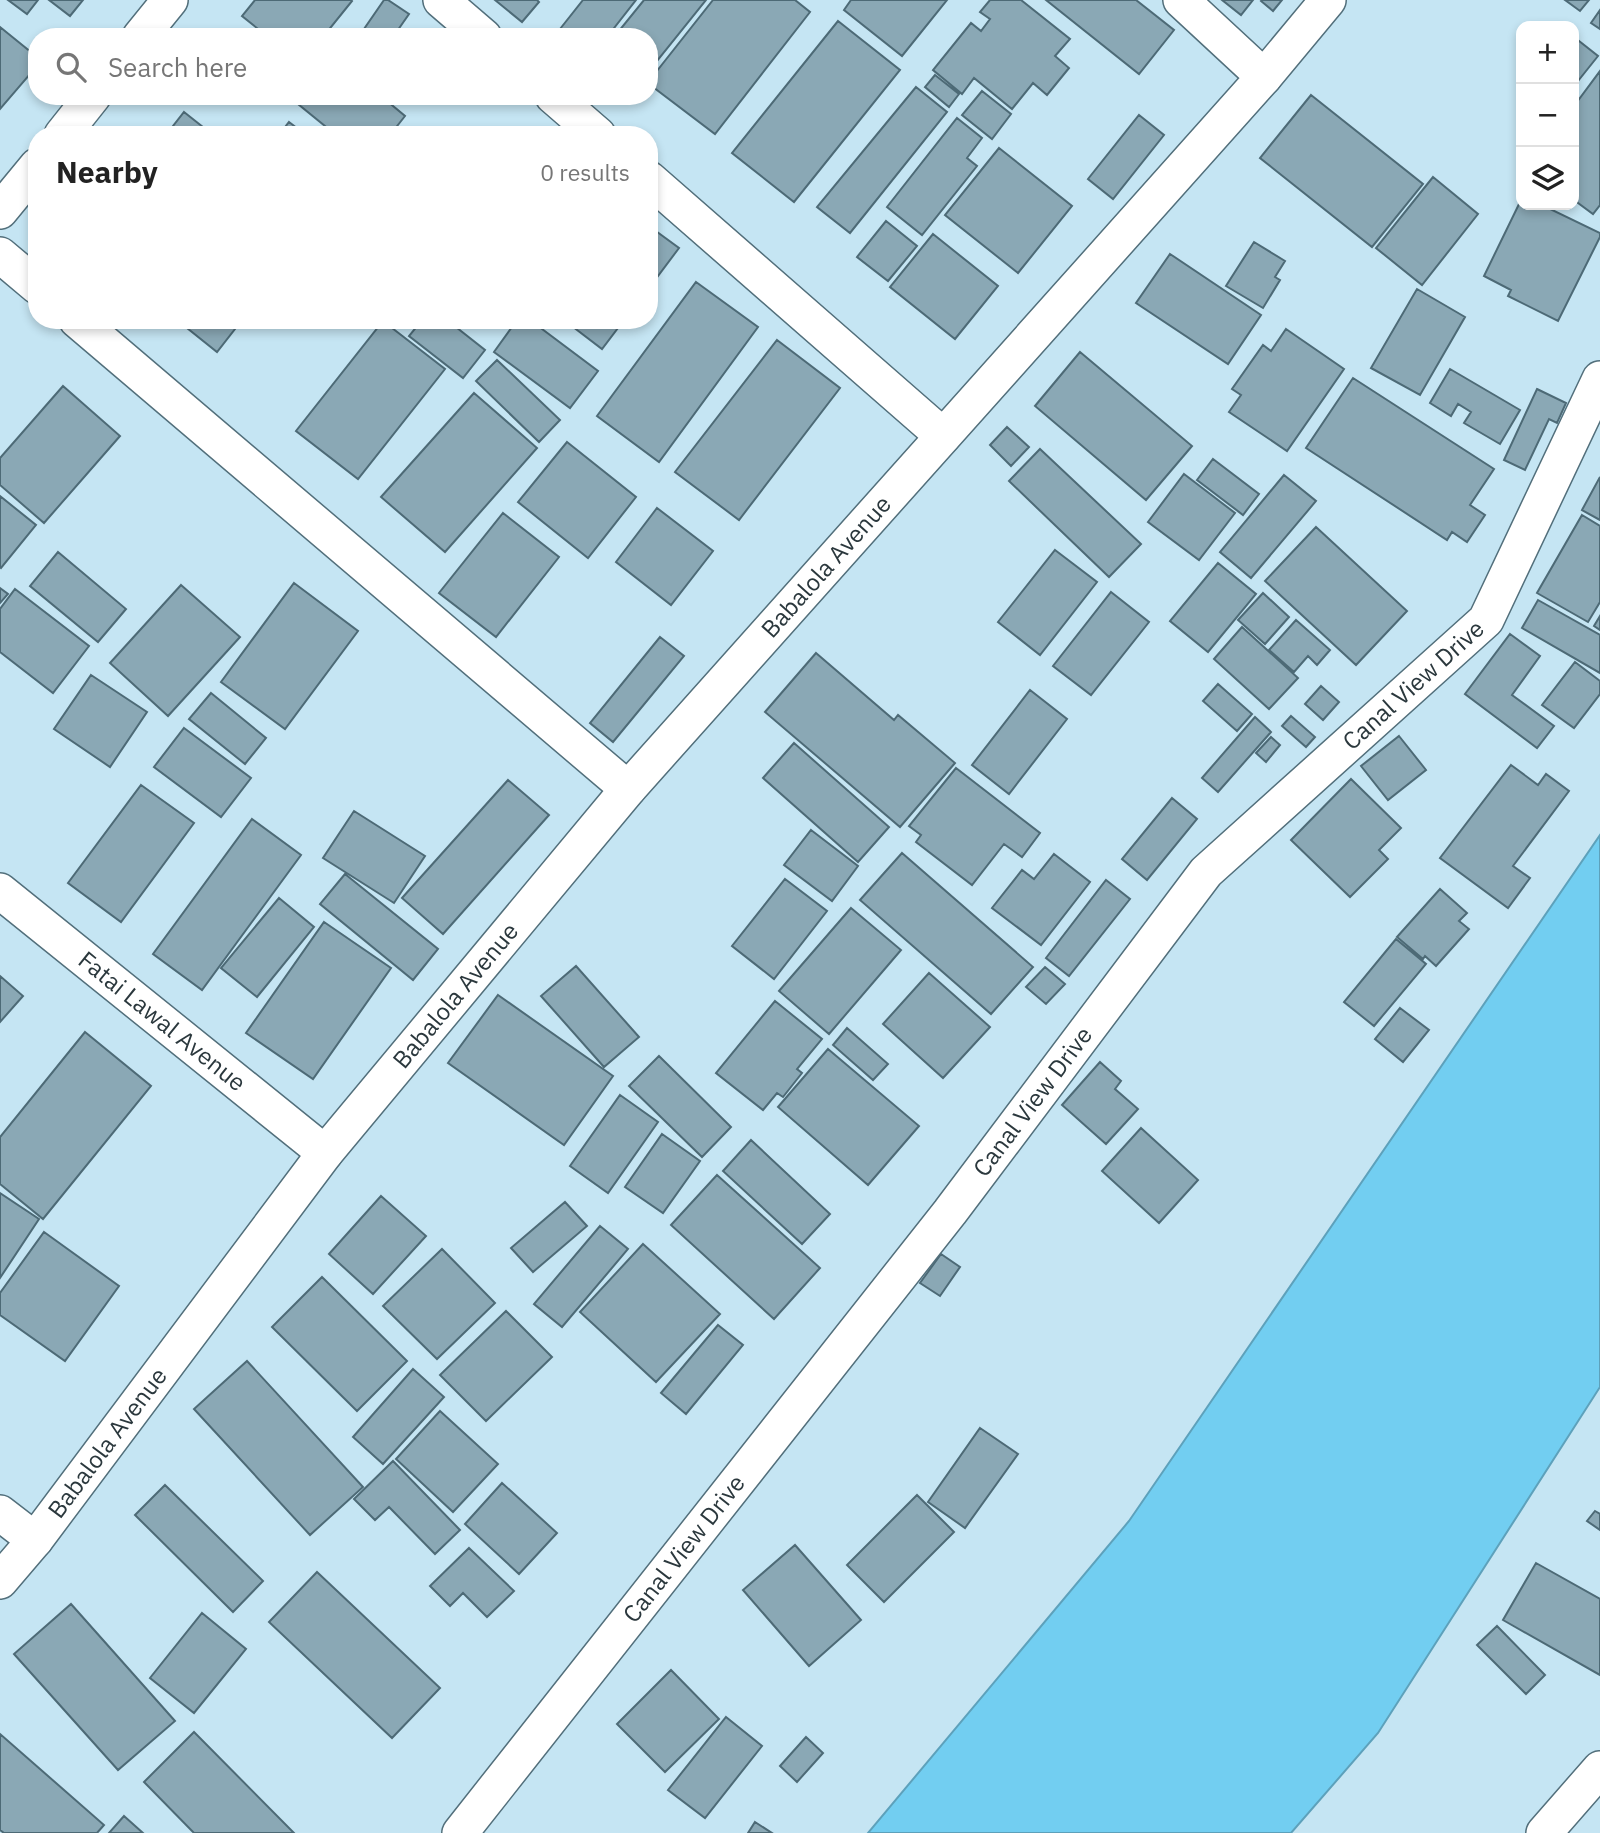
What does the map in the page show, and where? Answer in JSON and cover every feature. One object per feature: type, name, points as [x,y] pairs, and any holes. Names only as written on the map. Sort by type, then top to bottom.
[{"type":"street","points":[[148,28],[170,0]]},
{"type":"street","points":[[441,0],[474,28]]},
{"type":"street","points":[[1181,0],[1264,77]]},
{"type":"street","name":"Babalola Avenue","points":[[0,1581],[35,1540],[325,1153],[628,789],[1264,77],[1328,0]]},
{"type":"street","points":[[69,126],[86,105]]},
{"type":"street","points":[[563,105],[588,126]]},
{"type":"street","points":[[0,211],[28,177]]},
{"type":"street","points":[[658,187],[943,436]]},
{"type":"street","points":[[0,255],[28,278]]},
{"type":"street","points":[[88,329],[628,789]]},
{"type":"street","name":"Canal View Drive","points":[[460,1833],[950,1212],[1206,872],[1486,620],[1600,379]]},
{"type":"street","name":"Fatai Lawal Avenue","points":[[0,891],[325,1153]]},
{"type":"street","points":[[0,1513],[35,1540]]},
{"type":"street","points":[[1544,1833],[1600,1769]]},
{"type":"water","points":[[1600,835],[1600,1387],[1378,1733],[1291,1833],[868,1833],[1129,1521]]},
{"type":"building","points":[[8,0],[38,0],[27,14]]},
{"type":"building","points":[[49,0],[83,0],[70,16]]},
{"type":"building","points":[[255,0],[352,1],[330,28],[257,28],[242,16]]},
{"type":"building","points":[[384,0],[409,14],[399,28],[365,28]]},
{"type":"building","points":[[495,0],[537,0],[539,2],[522,22]]},
{"type":"building","points":[[583,0],[636,0],[614,28],[561,28]]},
{"type":"building","points":[[644,0],[706,0],[658,60],[658,28],[621,28]]},
{"type":"building","points":[[713,0],[795,0],[810,12],[715,134],[658,91],[658,70]]},
{"type":"building","points":[[851,0],[947,0],[902,56],[844,10]]},
{"type":"building","points":[[990,0],[1021,0],[1070,39],[1055,56],[1069,68],[1047,95],[1033,83],[1012,109],[974,78],[962,94],[933,70],[971,23],[981,31],[990,19],[980,12]]},
{"type":"building","points":[[1046,0],[1136,0],[1174,30],[1139,74]]},
{"type":"building","points":[[1222,0],[1253,0],[1241,15]]},
{"type":"building","points":[[1262,0],[1282,0],[1273,11]]},
{"type":"building","points":[[1565,0],[1589,0],[1580,11]]},
{"type":"building","points":[[1600,10],[1600,29],[1591,23]]},
{"type":"building","points":[[838,21],[900,70],[794,202],[732,153]]},
{"type":"building","points":[[0,27],[28,50],[28,76],[0,109]]},
{"type":"building","points":[[1579,41],[1598,56],[1579,80]]},
{"type":"building","points":[[1600,71],[1600,205],[1593,214],[1579,204],[1579,99]]},
{"type":"building","points":[[935,75],[959,94],[949,107],[925,87]]},
{"type":"building","points":[[916,87],[947,112],[850,233],[817,207]]},
{"type":"building","points":[[982,91],[1011,114],[992,139],[962,115]]},
{"type":"building","points":[[1311,95],[1423,184],[1372,247],[1260,158]]},
{"type":"building","points":[[299,105],[392,105],[405,116],[397,126],[325,126]]},
{"type":"building","points":[[184,112],[202,126],[173,126]]},
{"type":"building","points":[[1139,115],[1164,135],[1113,199],[1088,179]]},
{"type":"building","points":[[957,118],[982,138],[967,158],[977,166],[922,235],[887,207]]},
{"type":"building","points":[[999,148],[1072,206],[1018,273],[945,215]]},
{"type":"building","points":[[1433,177],[1478,214],[1422,285],[1376,248]]},
{"type":"building","points":[[1516,210],[1552,210],[1600,233],[1558,321],[1508,296],[1511,290],[1484,276]]},
{"type":"building","points":[[886,221],[917,246],[888,281],[857,257]]},
{"type":"building","points":[[658,233],[679,248],[658,276]]},
{"type":"building","points":[[933,234],[998,286],[955,339],[890,287]]},
{"type":"building","points":[[1254,242],[1285,261],[1275,277],[1280,280],[1263,308],[1226,286]]},
{"type":"building","points":[[1170,254],[1261,315],[1228,364],[1136,303]]},
{"type":"building","points":[[696,282],[758,327],[659,462],[597,416]]},
{"type":"building","points":[[1417,289],[1465,317],[1420,395],[1371,368]]},
{"type":"building","points":[[188,329],[235,329],[217,352]]},
{"type":"building","points":[[377,329],[393,329],[445,369],[358,479],[296,431]]},
{"type":"building","points":[[415,329],[458,329],[485,350],[463,378],[409,336]]},
{"type":"building","points":[[511,329],[542,329],[598,371],[570,408],[494,352]]},
{"type":"building","points":[[576,329],[617,329],[602,349]]},
{"type":"building","points":[[1286,329],[1344,369],[1287,451],[1229,412],[1241,395],[1232,389],[1263,345],[1271,351]]},
{"type":"building","points":[[777,340],[840,388],[739,520],[675,472]]},
{"type":"building","points":[[1080,352],[1192,446],[1146,500],[1035,406]]},
{"type":"building","points":[[497,360],[560,420],[539,442],[476,381]]},
{"type":"building","points":[[1450,369],[1520,410],[1500,444],[1464,423],[1471,412],[1458,404],[1451,416],[1430,403]]},
{"type":"building","points":[[1353,378],[1494,469],[1470,505],[1485,515],[1467,542],[1452,532],[1447,540],[1306,448]]},
{"type":"building","points":[[63,386],[120,436],[44,523],[0,485],[0,458]]},
{"type":"building","points":[[1537,389],[1566,403],[1557,423],[1549,419],[1525,470],[1504,460]]},
{"type":"building","points":[[474,393],[537,448],[445,552],[381,497]]},
{"type":"building","points":[[1007,427],[1029,447],[1011,466],[990,445]]},
{"type":"building","points":[[567,442],[636,497],[588,558],[518,502]]},
{"type":"building","points":[[1040,449],[1141,544],[1109,577],[1009,481]]},
{"type":"building","points":[[1213,459],[1259,494],[1243,515],[1197,480]]},
{"type":"building","points":[[1184,474],[1235,513],[1199,560],[1148,522]]},
{"type":"building","points":[[1284,475],[1316,501],[1251,578],[1220,552]]},
{"type":"building","points":[[1600,477],[1600,520],[1582,510]]},
{"type":"building","points":[[0,496],[36,525],[1,568],[0,567]]},
{"type":"building","points":[[657,508],[713,551],[671,605],[616,562]]},
{"type":"building","points":[[503,513],[559,557],[496,637],[439,593]]},
{"type":"building","points":[[1582,515],[1600,526],[1600,602],[1588,622],[1537,593]]},
{"type":"building","points":[[1316,527],[1407,611],[1356,665],[1265,581]]},
{"type":"building","points":[[1055,550],[1097,582],[1040,655],[998,622]]},
{"type":"building","points":[[58,552],[126,609],[98,642],[30,586]]},
{"type":"building","points":[[1218,563],[1256,594],[1208,652],[1170,621]]},
{"type":"building","points":[[294,583],[358,631],[285,729],[221,682]]},
{"type":"building","points":[[181,585],[240,637],[168,716],[110,663]]},
{"type":"building","points":[[0,588],[8,594],[0,603]]},
{"type":"building","points":[[15,589],[89,646],[53,693],[0,652],[0,609]]},
{"type":"building","points":[[1111,592],[1149,622],[1091,695],[1053,666]]},
{"type":"building","points":[[1263,593],[1289,617],[1265,644],[1238,620]]},
{"type":"building","points":[[1538,600],[1600,635],[1600,673],[1522,628]]},
{"type":"building","points":[[1600,616],[1600,630],[1594,626]]},
{"type":"building","points":[[1296,620],[1330,650],[1317,665],[1308,656],[1294,672],[1269,650]]},
{"type":"building","points":[[1242,627],[1298,678],[1269,709],[1214,659]]},
{"type":"building","points":[[1510,634],[1540,656],[1512,695],[1554,726],[1537,748],[1465,694]]},
{"type":"building","points":[[660,637],[684,656],[613,742],[590,723]]},
{"type":"building","points":[[816,653],[894,720],[898,715],[955,763],[900,827],[765,712]]},
{"type":"building","points":[[1575,662],[1600,681],[1600,694],[1574,728],[1542,705]]},
{"type":"building","points":[[91,675],[147,712],[110,767],[54,729]]},
{"type":"building","points":[[1218,684],[1252,714],[1237,731],[1203,701]]},
{"type":"building","points":[[1321,686],[1339,702],[1323,720],[1305,704]]},
{"type":"building","points":[[1030,690],[1067,719],[1009,794],[972,765]]},
{"type":"building","points":[[211,693],[266,738],[245,764],[189,719]]},
{"type":"building","points":[[1291,716],[1315,737],[1306,747],[1282,726]]},
{"type":"building","points":[[1255,717],[1271,732],[1218,792],[1202,778]]},
{"type":"building","points":[[184,728],[251,778],[221,817],[154,767]]},
{"type":"building","points":[[1399,736],[1426,770],[1388,800],[1361,766]]},
{"type":"building","points":[[1271,737],[1280,745],[1266,762],[1256,753]]},
{"type":"building","points":[[794,743],[889,827],[858,862],[763,778]]},
{"type":"building","points":[[1511,765],[1538,785],[1546,774],[1569,791],[1513,866],[1530,878],[1508,908],[1440,858]]},
{"type":"building","points":[[956,768],[1040,833],[1022,857],[1004,844],[972,885],[916,842],[921,835],[909,826]]},
{"type":"building","points":[[1351,779],[1401,828],[1379,850],[1388,859],[1350,897],[1291,840]]},
{"type":"building","points":[[508,780],[549,815],[443,934],[402,898]]},
{"type":"building","points":[[141,785],[194,823],[121,922],[68,883]]},
{"type":"building","points":[[1172,798],[1197,819],[1147,880],[1122,859]]},
{"type":"building","points":[[354,811],[425,856],[394,903],[323,858]]},
{"type":"building","points":[[252,819],[301,855],[202,990],[153,954]]},
{"type":"building","points":[[811,830],[858,866],[832,901],[784,865]]},
{"type":"building","points":[[902,853],[1033,967],[991,1014],[860,900]]},
{"type":"building","points":[[1054,854],[1090,882],[1041,945],[992,908],[1022,870],[1034,879]]},
{"type":"building","points":[[345,874],[438,949],[413,980],[320,904]]},
{"type":"building","points":[[785,879],[827,911],[774,979],[732,946]]},
{"type":"building","points":[[1106,880],[1130,899],[1069,976],[1046,958]]},
{"type":"building","points":[[1440,889],[1467,913],[1459,921],[1469,929],[1436,966],[1425,956],[1423,959],[1397,937]]},
{"type":"building","points":[[279,898],[314,927],[257,997],[221,968]]},
{"type":"building","points":[[851,908],[901,950],[829,1034],[779,991]]},
{"type":"building","points":[[324,922],[391,968],[313,1079],[246,1033]]},
{"type":"building","points":[[1396,939],[1426,964],[1374,1026],[1344,1002]]},
{"type":"building","points":[[576,966],[639,1037],[604,1067],[541,996]]},
{"type":"building","points":[[1045,967],[1065,984],[1046,1004],[1026,987]]},
{"type":"building","points":[[929,973],[990,1027],[943,1078],[883,1024]]},
{"type":"building","points":[[0,976],[23,996],[0,1022]]},
{"type":"building","points":[[498,995],[613,1076],[564,1145],[448,1063]]},
{"type":"building","points":[[775,1001],[822,1039],[797,1069],[802,1073],[783,1097],[777,1093],[763,1110],[716,1073]]},
{"type":"building","points":[[1400,1008],[1429,1030],[1403,1062],[1375,1039]]},
{"type":"building","points":[[847,1028],[888,1064],[873,1080],[833,1045]]},
{"type":"building","points":[[85,1032],[151,1086],[43,1219],[0,1184],[0,1137]]},
{"type":"building","points":[[828,1049],[919,1126],[868,1185],[778,1107]]},
{"type":"building","points":[[659,1056],[731,1127],[702,1157],[629,1086]]},
{"type":"building","points":[[1100,1062],[1121,1081],[1115,1089],[1138,1109],[1106,1144],[1062,1105]]},
{"type":"building","points":[[620,1095],[658,1122],[608,1193],[570,1166]]},
{"type":"building","points":[[1141,1128],[1198,1180],[1159,1223],[1102,1171]]},
{"type":"building","points":[[662,1134],[700,1161],[663,1213],[625,1187]]},
{"type":"building","points":[[751,1140],[830,1214],[802,1244],[723,1171]]},
{"type":"building","points":[[717,1175],[820,1268],[774,1319],[671,1225]]},
{"type":"building","points":[[0,1193],[39,1219],[0,1278]]},
{"type":"building","points":[[381,1196],[426,1236],[373,1294],[329,1254]]},
{"type":"building","points":[[565,1202],[587,1226],[533,1272],[511,1248]]},
{"type":"building","points":[[600,1226],[628,1249],[562,1327],[534,1304]]},
{"type":"building","points":[[44,1232],[119,1286],[65,1361],[0,1315],[0,1293]]},
{"type":"building","points":[[643,1244],[720,1314],[656,1382],[580,1312]]},
{"type":"building","points":[[442,1249],[495,1303],[437,1359],[383,1306]]},
{"type":"building","points":[[941,1254],[960,1267],[940,1296],[920,1283]]},
{"type":"building","points":[[322,1277],[407,1361],[357,1411],[272,1327]]},
{"type":"building","points":[[506,1311],[552,1357],[486,1421],[440,1375]]},
{"type":"building","points":[[718,1325],[743,1345],[686,1414],[661,1393]]},
{"type":"building","points":[[247,1361],[363,1487],[310,1535],[194,1409]]},
{"type":"building","points":[[413,1369],[444,1397],[383,1464],[353,1437]]},
{"type":"building","points":[[440,1411],[498,1464],[453,1512],[396,1459]]},
{"type":"building","points":[[980,1428],[1018,1454],[965,1528],[928,1502]]},
{"type":"building","points":[[393,1461],[460,1530],[435,1554],[389,1507],[375,1520],[354,1499]]},
{"type":"building","points":[[502,1483],[557,1533],[519,1574],[465,1524]]},
{"type":"building","points":[[165,1485],[263,1581],[233,1612],[135,1515]]},
{"type":"building","points":[[917,1495],[954,1532],[884,1602],[847,1565]]},
{"type":"building","points":[[1595,1511],[1600,1514],[1600,1530],[1587,1521]]},
{"type":"building","points":[[795,1545],[861,1620],[809,1666],[743,1590]]},
{"type":"building","points":[[469,1548],[514,1591],[487,1617],[463,1593],[450,1606],[430,1586]]},
{"type":"building","points":[[1536,1563],[1600,1599],[1600,1675],[1503,1620]]},
{"type":"building","points":[[317,1572],[440,1688],[392,1738],[269,1622]]},
{"type":"building","points":[[71,1604],[175,1721],[118,1770],[14,1654]]},
{"type":"building","points":[[202,1613],[246,1649],[194,1713],[150,1678]]},
{"type":"building","points":[[1497,1626],[1545,1675],[1526,1694],[1477,1645]]},
{"type":"building","points":[[671,1670],[719,1719],[665,1772],[617,1724]]},
{"type":"building","points":[[726,1717],[762,1746],[705,1818],[668,1790]]},
{"type":"building","points":[[194,1732],[294,1833],[194,1833],[144,1782]]},
{"type":"building","points":[[0,1734],[104,1825],[97,1833],[4,1833],[0,1830]]},
{"type":"building","points":[[806,1737],[823,1753],[797,1782],[780,1766]]},
{"type":"building","points":[[124,1816],[143,1833],[109,1833]]},
{"type":"building","points":[[755,1822],[772,1833],[748,1833]]}]
